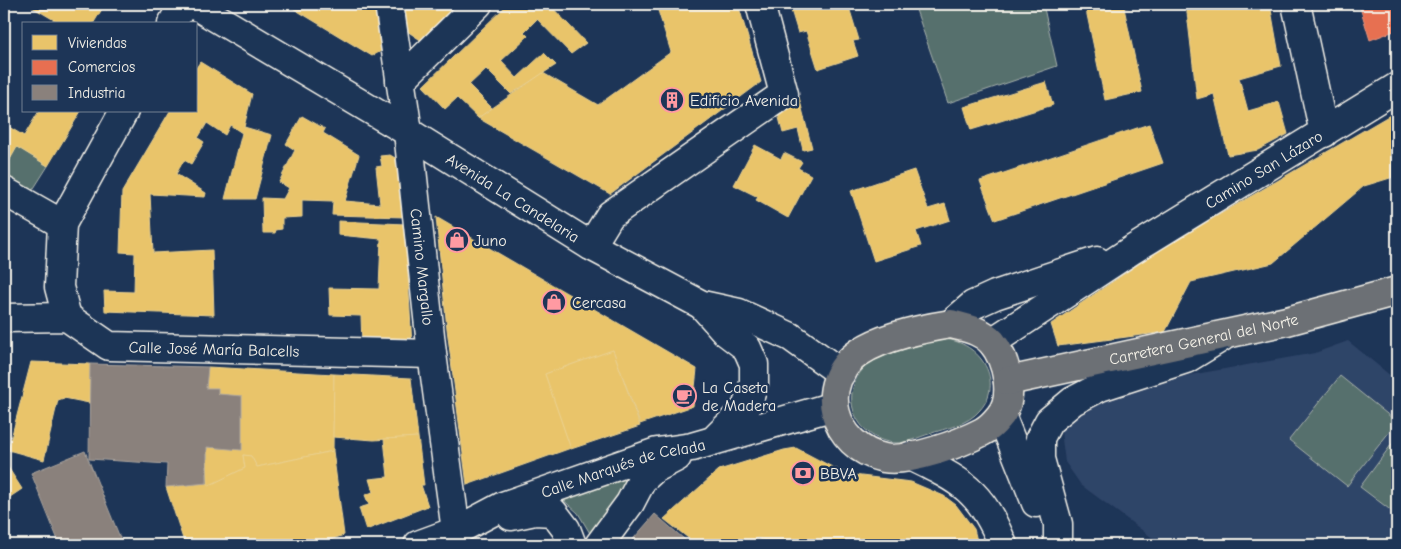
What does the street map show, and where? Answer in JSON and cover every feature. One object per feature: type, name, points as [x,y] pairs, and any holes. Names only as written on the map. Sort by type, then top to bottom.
[{"type":"main road","name":"Carretera General del Norte","points":[[1008,381],[1287,321],[1397,291]]},
{"type":"main road","points":[[951,324],[975,330],[992,342],[1004,364],[1008,381],[1006,399],[1001,415],[984,431],[910,456],[890,459],[871,455],[854,444],[840,426],[832,392],[841,373],[860,352],[876,344],[932,327],[951,324]]},
{"type":"street","points":[[173,22],[183,4]]},
{"type":"street","name":"Avenida La Candelaria","points":[[193,4],[408,132],[591,246],[702,305],[738,313],[791,336],[841,373]]},
{"type":"street","name":"Camino Margallo","points":[[389,4],[408,132],[432,354],[456,531]]},
{"type":"street","points":[[400,81],[478,4]]},
{"type":"street","points":[[591,246],[610,215],[784,94],[760,4]]},
{"type":"street","points":[[1296,4],[1324,133]]},
{"type":"street","name":"Camino San Lázaro","points":[[992,342],[1132,250],[1397,87]]},
{"type":"street","points":[[4,318],[66,317],[59,286],[62,224],[123,112]]},
{"type":"street","points":[[4,191],[62,224]]},
{"type":"street","name":"Camino San Lázaro","points":[[951,324],[973,305],[995,295],[1132,250]]},
{"type":"street","points":[[599,545],[630,503],[642,480],[654,469],[703,442],[746,408],[754,384],[754,364],[747,348],[726,332],[702,305]]},
{"type":"street","name":"Calle José María Balcells","points":[[66,317],[109,346],[432,354]]},
{"type":"street","points":[[1058,545],[1058,524],[1040,459],[1040,438],[1049,421],[1073,401],[1100,386],[1186,359],[1227,334]]},
{"type":"street","name":"Calle Marqués de Celada","points":[[418,545],[456,531],[504,506],[657,452],[703,442],[834,406]]},
{"type":"street","points":[[1001,415],[1038,507],[1043,530],[1053,545]]},
{"type":"street","points":[[910,456],[954,477],[978,498],[991,516],[1003,545]]},
{"type":"street","points":[[456,531],[535,510],[553,512],[566,529],[572,545]]},
{"type":"shaded area","points":[[1348,341],[1397,381],[1397,545],[1162,545],[1081,485],[1065,462],[1061,431],[1066,415],[1128,386],[1315,353]]},
{"type":"green space","points":[[914,4],[1043,4],[1057,66],[948,103]]},
{"type":"green space","points":[[17,147],[48,166],[29,196],[4,181],[4,170]]},
{"type":"green space","points":[[941,339],[954,341],[966,346],[976,353],[984,363],[989,374],[990,386],[988,398],[980,410],[963,423],[904,442],[896,443],[883,440],[872,435],[862,427],[852,405],[852,393],[855,381],[863,369],[888,354]]},
{"type":"green space","points":[[1340,376],[1397,422],[1347,486],[1289,440]]},
{"type":"green space","points":[[1397,437],[1397,515],[1360,487]]},
{"type":"green space","points":[[637,470],[591,535],[578,513],[561,498]]},
{"type":"building: Viviendas","points":[[27,4],[105,4],[94,22],[58,22]]},
{"type":"building: Viviendas","points":[[286,4],[377,4],[383,50],[372,56]]},
{"type":"building: Viviendas","points":[[401,4],[459,4],[422,41],[404,29]]},
{"type":"building: Viviendas","points":[[508,4],[549,4],[586,43],[571,54],[537,19],[524,32],[528,36],[501,61],[517,78],[544,53],[556,65],[511,94],[486,69],[469,85],[492,108],[478,118],[457,98],[445,109],[423,86]]},
{"type":"building: Viviendas","name":"Edificio Avenida","points":[[656,4],[738,4],[761,82],[610,194],[478,118],[543,73],[598,105],[671,52]]},
{"type":"building: Viviendas","points":[[795,4],[848,4],[859,40],[853,41],[858,56],[818,69],[806,31],[798,33],[791,10],[797,8]]},
{"type":"building: Viviendas","points":[[1094,4],[1139,4],[1124,8],[1142,92],[1105,100],[1086,10],[1095,8]]},
{"type":"building: Viviendas","points":[[1186,4],[1270,4],[1281,66],[1239,78],[1248,111],[1279,102],[1288,134],[1258,150],[1228,155],[1214,94],[1197,99]]},
{"type":"building: Viviendas","points":[[200,62],[252,94],[244,127],[272,135],[255,199],[225,199],[242,133],[230,125],[225,135],[207,123],[198,138],[204,142],[191,164],[184,160],[176,174],[206,193],[205,197],[150,194],[153,253],[212,250],[214,315],[105,311],[104,291],[134,292],[135,253],[120,252],[122,192],[169,112],[198,112],[198,65]]},
{"type":"building: Viviendas","points":[[1046,82],[1053,105],[971,130],[964,107]]},
{"type":"building: Viviendas","points":[[799,97],[812,148],[803,150],[798,129],[783,133],[777,110]]},
{"type":"building: Viviendas","points":[[1397,111],[1397,176],[1364,186],[1273,263],[1191,282],[1165,332],[1058,346],[1051,324],[1159,250]]},
{"type":"building: Viviendas","points":[[38,112],[80,112],[48,166],[17,147],[4,170],[4,124],[24,136]]},
{"type":"building: Viviendas","points":[[302,116],[325,129],[323,133],[359,155],[345,201],[380,204],[376,167],[382,166],[380,156],[390,155],[397,159],[405,217],[332,215],[333,201],[302,200],[302,217],[282,218],[282,229],[276,230],[275,233],[263,233],[262,198],[283,199],[289,188],[279,182],[295,150],[286,144]]},
{"type":"building: Viviendas","points":[[1149,124],[1163,163],[995,220],[980,181]]},
{"type":"building: Viviendas","points":[[755,145],[781,159],[784,153],[802,162],[798,168],[811,175],[788,218],[756,200],[758,197],[734,185]]},
{"type":"building: Viviendas","points":[[914,170],[928,209],[945,204],[950,220],[916,231],[921,246],[874,261],[851,191]]},
{"type":"building: Viviendas","points":[[436,217],[697,369],[693,406],[640,424],[613,350],[545,374],[571,448],[467,485],[447,329]]},
{"type":"building: Viviendas","points":[[338,221],[405,224],[412,346],[362,345],[361,316],[330,315],[329,288],[379,289],[381,239],[338,235]]},
{"type":"building: Viviendas","points":[[1395,339],[1397,339],[1397,371],[1393,368]]},
{"type":"building: Viviendas","points":[[613,350],[640,426],[571,449],[545,374]]},
{"type":"building: Viviendas","points":[[31,362],[90,364],[89,403],[64,398],[58,400],[44,460],[8,450]]},
{"type":"building: Viviendas","points":[[208,367],[334,374],[333,451],[257,467],[251,456],[243,455],[245,468],[208,486],[207,447],[242,450],[242,396],[218,394],[218,388],[206,388]]},
{"type":"building: Viviendas","points":[[334,374],[411,378],[418,437],[374,440],[333,437]]},
{"type":"building: Viviendas","points":[[418,437],[424,485],[421,485],[428,506],[366,530],[359,508],[369,505],[365,495],[373,492],[369,479],[388,477],[384,439]]},
{"type":"building: Viviendas","points":[[796,448],[834,468],[853,475],[911,482],[944,496],[956,505],[974,529],[978,545],[779,545],[757,538],[750,545],[697,545],[664,519],[719,470]]},
{"type":"building: Viviendas","points":[[333,451],[344,535],[316,545],[185,545],[166,487],[207,483],[208,486],[245,468],[243,455],[251,456],[257,467]]},
{"type":"building: Viviendas","points":[[4,461],[22,489],[4,501]]},
{"type":"building: Comercios","points":[[1359,4],[1397,4],[1397,30],[1370,40]]},
{"type":"building: Industria","points":[[90,364],[208,367],[206,388],[218,388],[218,394],[242,396],[242,450],[207,447],[207,483],[166,487],[167,464],[89,459]]},
{"type":"building: Industria","points":[[85,451],[123,545],[60,545],[31,473]]},
{"type":"building: Industria","points":[[655,514],[691,545],[628,545]]},
{"type":"place","name":"Edificio Avenida","points":[[672,100]]},
{"type":"place","name":"Juno","points":[[457,240]]},
{"type":"place","name":"Cercasa","points":[[554,302]]},
{"type":"place","name":"La Caseta de Madera","points":[[684,396]]},
{"type":"place","name":"BBVA","points":[[803,473]]}]
